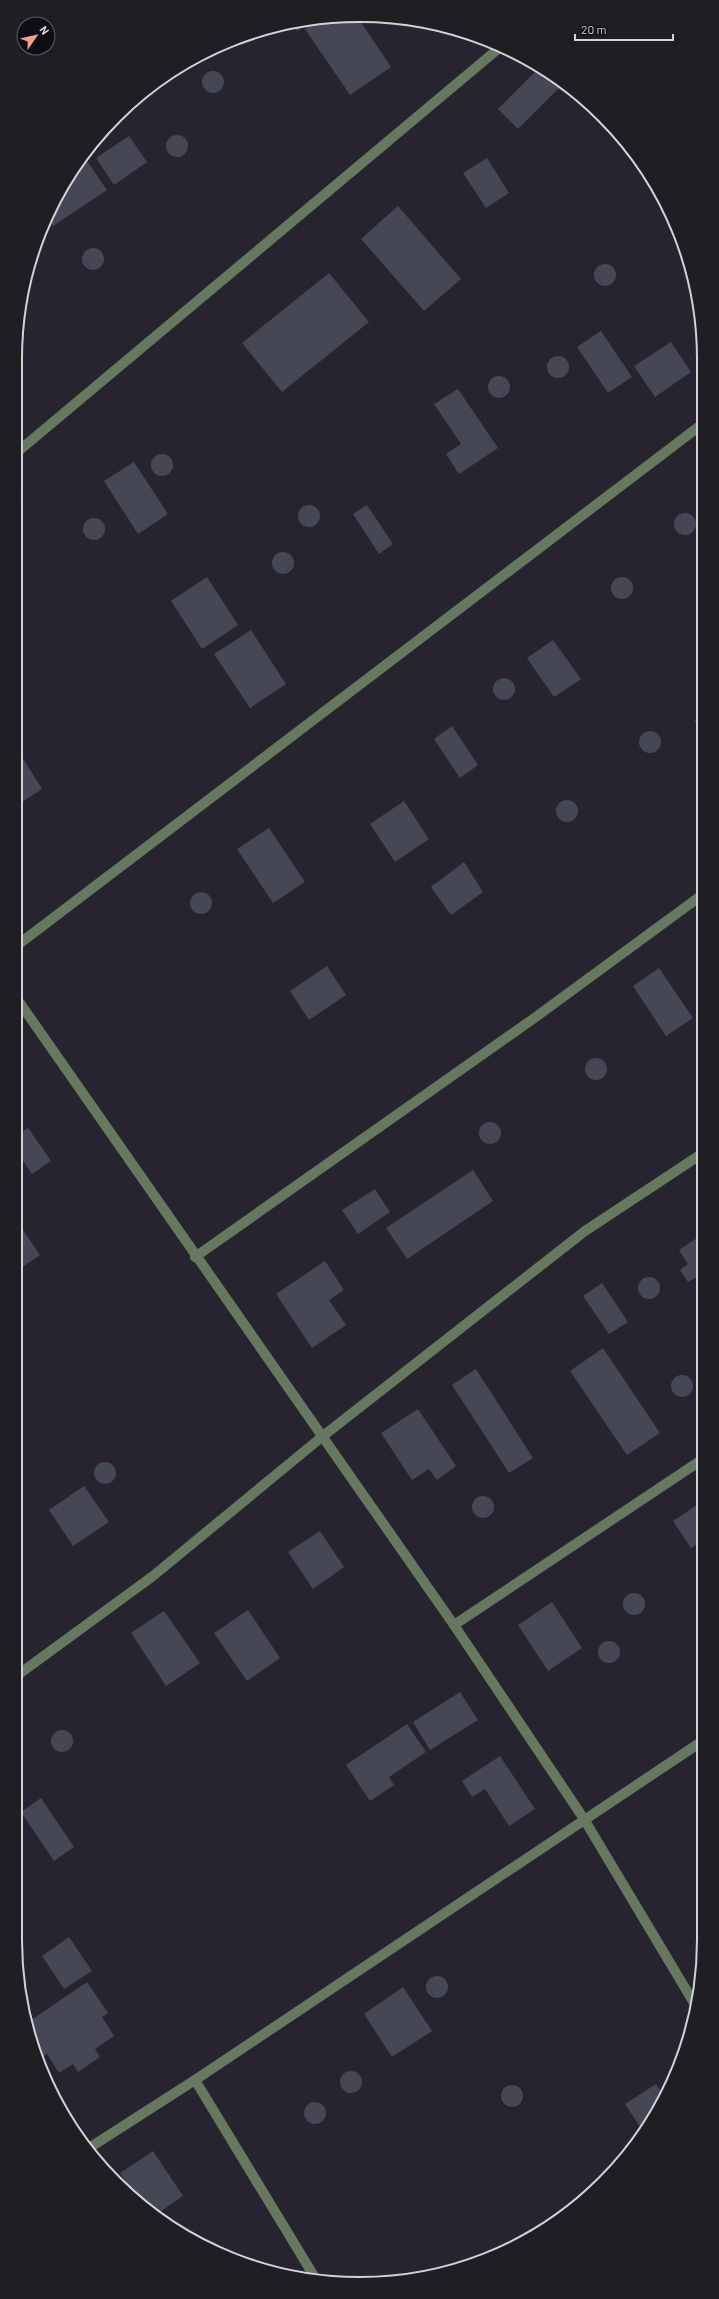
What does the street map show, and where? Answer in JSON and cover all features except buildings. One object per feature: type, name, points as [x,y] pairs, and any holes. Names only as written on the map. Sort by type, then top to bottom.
[{"type":"street","points":[[22,448],[496,51]]},
{"type":"street","points":[[22,942],[697,427]]},
{"type":"street","points":[[195,1257],[533,1019],[697,899]]},
{"type":"street","points":[[22,1006],[195,1257],[323,1436],[454,1625],[584,1819],[692,1999]]},
{"type":"street","points":[[22,1672],[152,1576],[323,1436],[585,1231],[697,1157]]},
{"type":"street","points":[[454,1625],[697,1463]]},
{"type":"street","points":[[93,2146],[195,2080],[697,1745]]},
{"type":"street","points":[[195,2080],[313,2274]]}]
